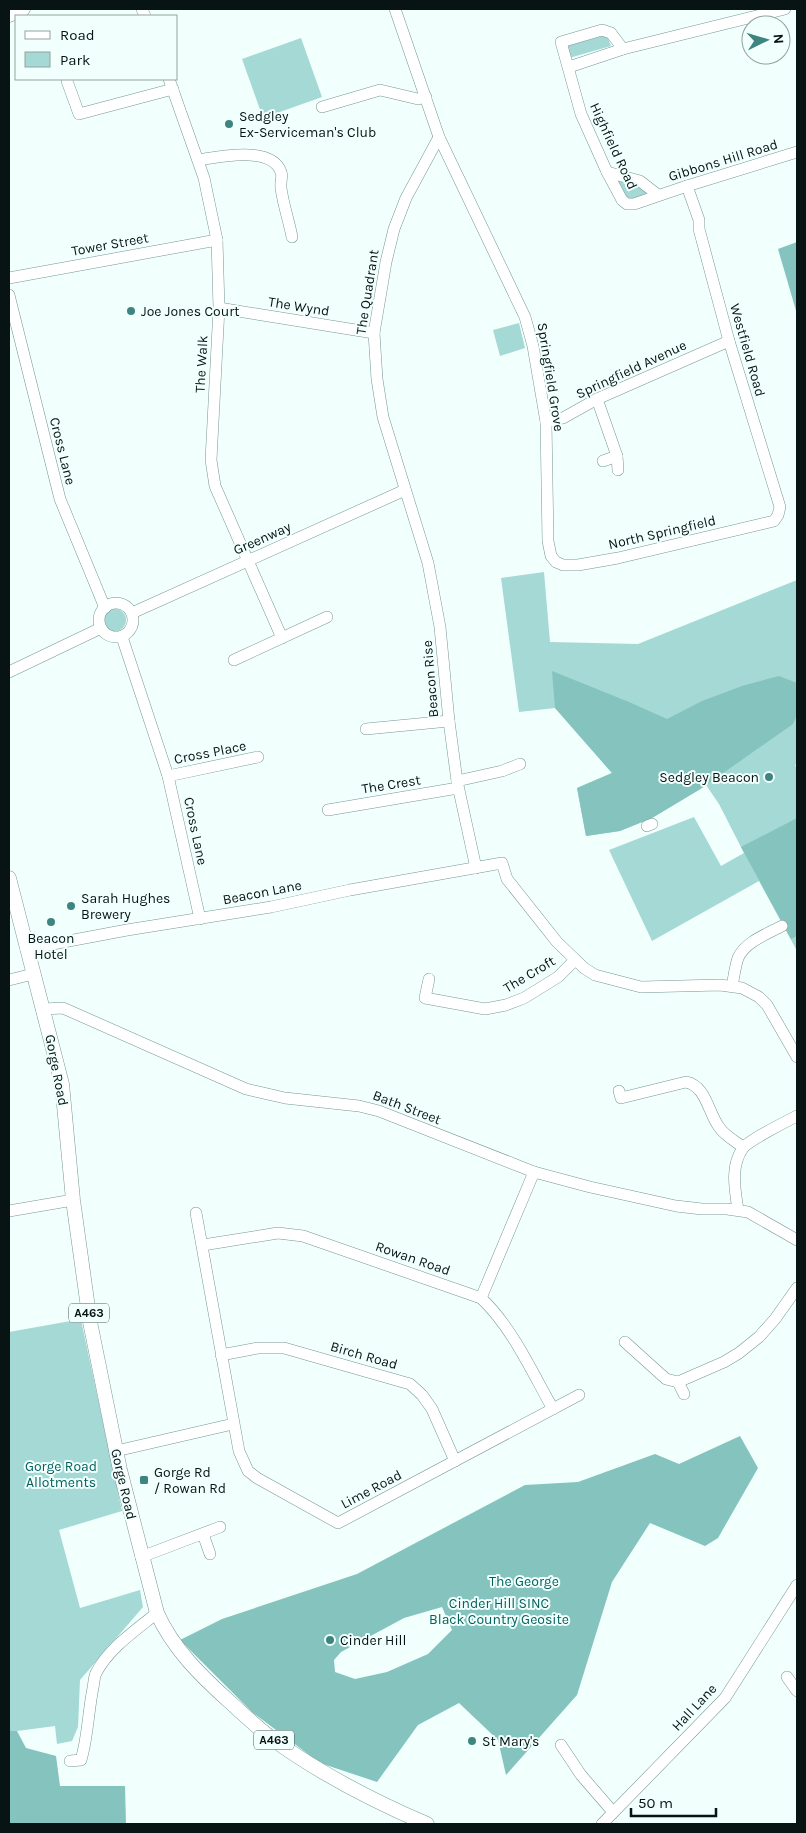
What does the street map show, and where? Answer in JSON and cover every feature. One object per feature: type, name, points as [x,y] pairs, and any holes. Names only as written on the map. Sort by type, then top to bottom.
[{"type":"main road","points":[[9,15],[23,9]]},
{"type":"main road","name":"A463","points":[[9,883],[43,1008]]},
{"type":"main road","name":"Gorge Road","points":[[43,1008],[62,1084],[73,1200],[90,1322],[116,1451],[141,1557],[157,1613],[163,1626],[180,1652],[216,1690],[270,1737],[320,1770],[388,1807],[427,1824]]},
{"type":"street","name":"Springfield Grove","points":[[395,9],[439,137],[525,317],[533,346],[546,422],[548,541],[551,556],[556,562]]},
{"type":"street","points":[[568,68],[623,49],[784,9]]},
{"type":"street","name":"Highfield Road","points":[[623,49],[611,33],[602,30],[561,42],[581,114],[622,200],[627,204],[634,204],[658,195]]},
{"type":"street","points":[[67,81],[79,114],[171,84]]},
{"type":"street","name":"The Walk","points":[[171,84],[204,178],[216,240],[219,308],[211,460],[215,486],[282,638]]},
{"type":"street","points":[[322,107],[380,90],[418,99],[426,97]]},
{"type":"street","name":"The Quadrant","points":[[405,490],[382,417],[374,334],[386,262],[394,229],[406,198],[439,137]]},
{"type":"street","name":"Gibbons Hill Road","points":[[658,195],[797,152]]},
{"type":"street","points":[[198,160],[238,154],[252,154],[274,163],[281,173],[280,186],[292,237]]},
{"type":"street","points":[[607,172],[640,181],[658,195]]},
{"type":"street","name":"Westfield Road","points":[[687,186],[699,220],[699,229],[729,341],[780,507],[774,521]]},
{"type":"street","name":"Tower Street","points":[[9,278],[216,240]]},
{"type":"street","name":"Cross Lane","points":[[9,295],[60,498],[105,608]]},
{"type":"street","name":"The Wynd","points":[[219,308],[374,334]]},
{"type":"street","name":"Springfield Avenue","points":[[546,422],[563,418],[597,399],[729,341]]},
{"type":"street","points":[[597,399],[617,456],[618,470]]},
{"type":"street","points":[[603,461],[617,456]]},
{"type":"street","name":"Greenway","points":[[132,613],[405,490]]},
{"type":"street","name":"Beacon Rise","points":[[405,490],[428,563],[440,627],[457,785],[476,868]]},
{"type":"street","name":"North Springfield","points":[[556,562],[563,565],[594,562],[774,521]]},
{"type":"street","points":[[117,604],[123,605],[132,613],[132,627],[128,633],[122,636],[110,636],[101,628],[100,618],[105,608],[117,604]]},
{"type":"street","points":[[234,660],[327,618]]},
{"type":"street","points":[[9,672],[101,628]]},
{"type":"street","name":"Cross Lane","points":[[122,636],[168,776],[200,919]]},
{"type":"street","points":[[366,729],[449,721]]},
{"type":"street","name":"Cross Place","points":[[168,776],[258,758]]},
{"type":"street","name":"The Crest","points":[[328,810],[457,785],[520,764]]},
{"type":"street","name":"Beacon Lane","points":[[26,949],[502,863],[507,879],[557,942],[575,960]]},
{"type":"street","points":[[732,986],[738,959],[744,949],[782,926]]},
{"type":"street","points":[[575,960],[595,974],[641,987],[732,986],[751,992],[759,996],[767,1005],[797,1057]]},
{"type":"street","name":"The Croft","points":[[429,979],[425,998],[485,1009],[506,1005],[524,998],[558,977],[575,960]]},
{"type":"street","points":[[9,980],[33,974]]},
{"type":"street","name":"Bath Street","points":[[43,1008],[63,1008],[246,1088],[285,1098],[372,1109],[534,1172],[590,1188],[676,1206],[738,1210]]},
{"type":"street","points":[[619,1090],[621,1098],[686,1082],[694,1084],[699,1089],[719,1127],[743,1147]]},
{"type":"street","points":[[797,1116],[743,1147],[737,1159],[734,1180],[738,1210],[748,1212],[797,1240]]},
{"type":"street","points":[[534,1172],[481,1298],[494,1310],[505,1326],[553,1409]]},
{"type":"street","points":[[9,1211],[73,1200]]},
{"type":"street","points":[[116,1451],[233,1424],[196,1213]]},
{"type":"street","name":"Rowan Road","points":[[203,1245],[278,1233],[304,1236],[481,1298]]},
{"type":"street","points":[[633,1344],[666,1379],[678,1382],[739,1354],[759,1337],[775,1319],[797,1288]]},
{"type":"street","name":"Birch Road","points":[[221,1354],[258,1348],[284,1348],[410,1384],[422,1395],[432,1410],[455,1461]]},
{"type":"street","points":[[678,1382],[684,1394]]},
{"type":"street","name":"Lime Road","points":[[233,1424],[239,1451],[248,1471],[338,1524],[579,1395]]},
{"type":"street","points":[[141,1557],[220,1528]]},
{"type":"street","points":[[203,1534],[210,1554]]},
{"type":"street","name":"Hall Lane","points":[[602,1824],[725,1698],[794,1599],[797,1585]]},
{"type":"street","points":[[70,1761],[80,1760],[84,1751],[90,1700],[96,1673],[110,1654],[124,1640],[157,1613]]},
{"type":"street","points":[[787,1677],[797,1691]]},
{"type":"street","points":[[561,1745],[582,1775],[613,1812]]},
{"type":"green space","points":[[607,36],[611,46],[569,58],[566,46]]},
{"type":"green space","points":[[301,38],[322,97],[263,118],[242,59]]},
{"type":"green space","points":[[617,178],[636,183],[650,195],[633,201],[627,198]]},
{"type":"green space","points":[[797,242],[797,314],[778,249]]},
{"type":"green space","points":[[519,323],[525,348],[500,356],[493,330]]},
{"type":"green space","points":[[544,572],[550,642],[638,644],[797,580],[797,764],[795,765],[797,769],[797,951],[759,881],[652,941],[609,850],[694,817],[721,866],[744,853],[719,804],[706,785],[652,818],[620,831],[586,836],[577,788],[612,773],[555,708],[519,712],[501,578]]},
{"type":"green space","points":[[111,609],[119,609],[126,616],[126,624],[119,631],[111,631],[104,624],[104,616]]},
{"type":"green space","points":[[552,671],[667,719],[702,701],[742,686],[779,676],[797,683],[797,715],[793,724],[699,790],[652,818],[620,831],[586,836],[577,788],[612,773],[555,708]]},
{"type":"green space","points":[[797,818],[797,936],[791,939],[741,847]]},
{"type":"green space","name":"Gorge Road Allotments","points":[[81,1320],[122,1511],[59,1530],[80,1608],[140,1590],[143,1607],[80,1680],[78,1727],[72,1741],[57,1744],[55,1726],[9,1731],[9,1332]]},
{"type":"green space","name":"The George","points":[[740,1436],[758,1468],[718,1538],[705,1546],[650,1523],[612,1582],[577,1695],[506,1775],[498,1740],[459,1703],[418,1725],[377,1782],[320,1763],[252,1712],[180,1640],[222,1619],[357,1574],[525,1485],[578,1482],[655,1454],[679,1464]],"holes":[[[442,1607],[452,1630],[428,1654],[387,1672],[355,1679],[335,1672],[334,1660],[341,1652],[404,1618]]]},
{"type":"green space","points":[[9,1731],[17,1731],[26,1748],[56,1756],[60,1786],[125,1786],[126,1824],[9,1824]]},
{"type":"place","name":"Sedgley Ex-Serviceman's Club","points":[[229,124]]},
{"type":"place","name":"Joe Jones Court","points":[[131,311]]},
{"type":"place","name":"Sedgley Beacon","points":[[769,777]]},
{"type":"place","name":"Sarah Hughes Brewery","points":[[71,906]]},
{"type":"place","name":"Beacon Hotel","points":[[51,922]]},
{"type":"place","name":"Gorge Rd / Rowan Rd","points":[[144,1480]]},
{"type":"place","name":"Cinder Hill","points":[[330,1640]]},
{"type":"place","name":"St Mary's","points":[[472,1741]]},
{"type":"park label","name":"Cinder Hill SINC Black Country Geosite","points":[[499,1612]]}]
